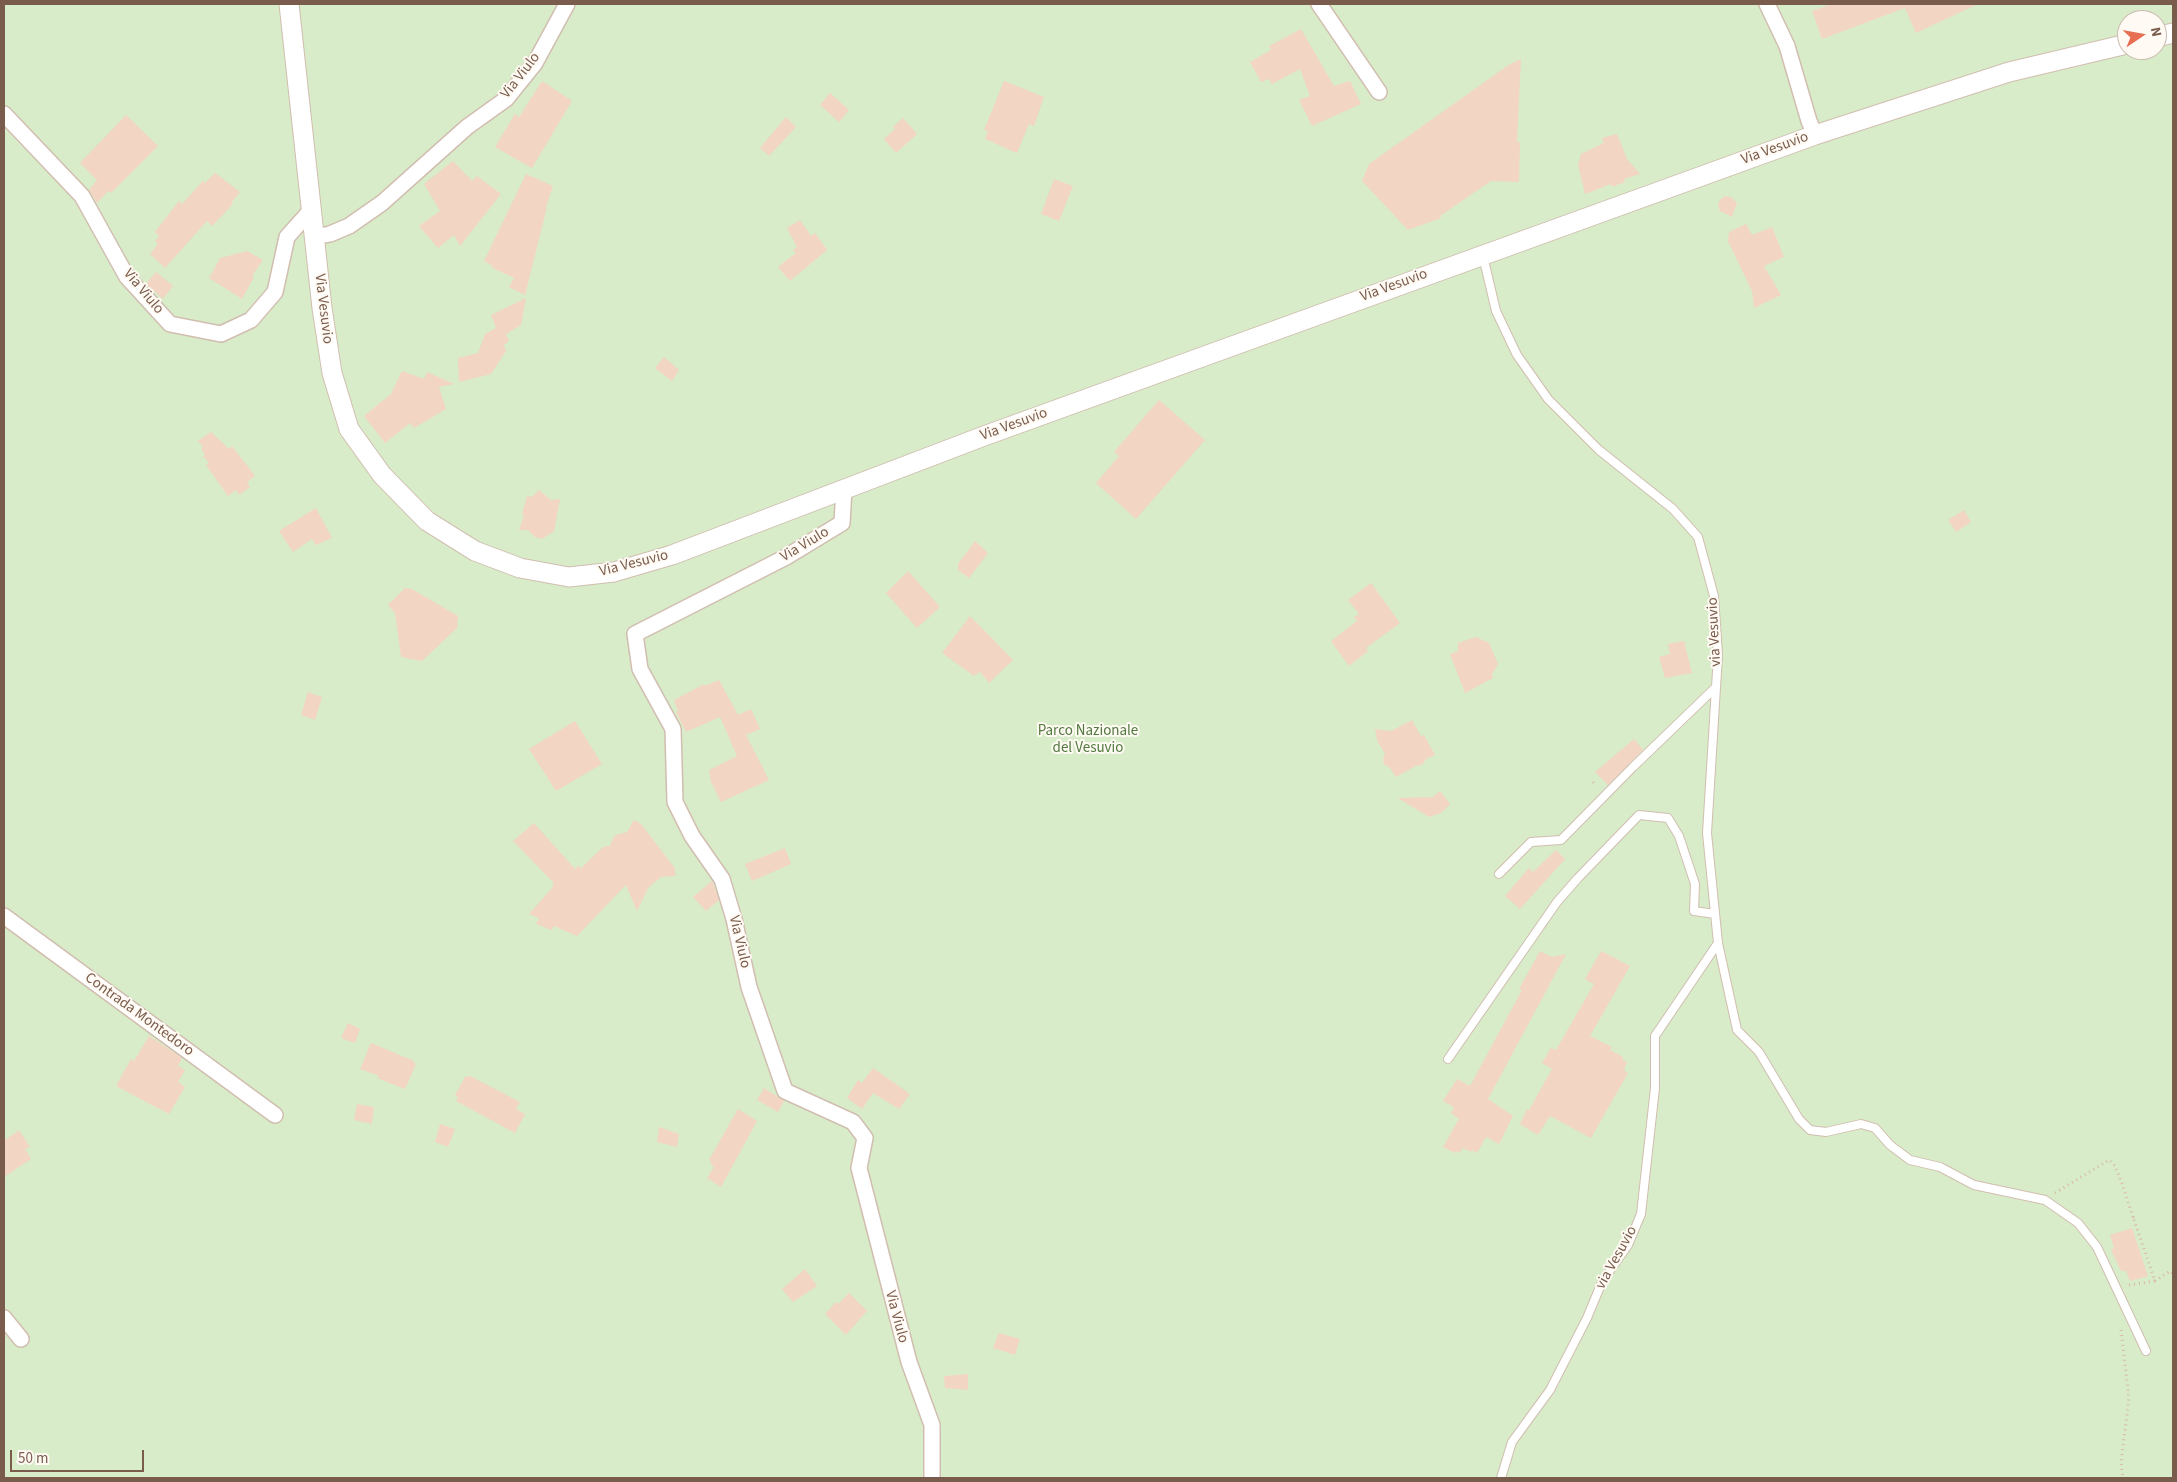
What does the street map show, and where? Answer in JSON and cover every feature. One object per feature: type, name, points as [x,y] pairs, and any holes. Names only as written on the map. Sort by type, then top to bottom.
[{"type":"street","name":"Via Vesuvio","points":[[289,4],[314,237],[332,373],[349,429],[382,475],[427,521],[475,551],[520,568],[569,577],[614,572],[672,555],[844,489],[1482,254],[1815,135],[2009,72],[2117,46]]},
{"type":"street","name":"Via Viulo","points":[[314,237],[350,226],[382,203],[467,127],[506,98],[534,63],[567,4]]},
{"type":"street","points":[[1319,4],[1379,92]]},
{"type":"street","points":[[1767,4],[1787,46],[1809,121],[1815,135]]},
{"type":"street","name":"Via Viulo","points":[[4,114],[82,196],[127,277],[170,324],[221,334],[250,320],[275,292],[286,237],[312,209]]},
{"type":"street","name":"Via Viulo","points":[[844,489],[842,523],[786,557],[635,634],[640,669],[673,729],[675,802],[692,836],[722,879],[734,919],[749,987],[785,1091],[853,1122],[865,1138],[859,1168],[909,1362],[932,1425],[932,1478]]},
{"type":"street","name":"Contrada Montedoro","points":[[4,916],[274,1114]]},
{"type":"street","points":[[4,1318],[21,1338]]},
{"type":"lane","name":"via Vesuvio","points":[[1482,254],[1496,311],[1516,355],[1548,399],[1599,450],[1673,509],[1698,537],[1714,596],[1718,655],[1707,833],[1718,943],[1737,1030],[1759,1052],[1799,1119],[1810,1130],[1826,1132],[1861,1124],[1876,1128],[1890,1145],[1910,1160],[1940,1167],[1974,1184],[2044,1200]]},
{"type":"lane","points":[[1499,874],[1531,842],[1561,840],[1716,687]]},
{"type":"lane","points":[[1448,1059],[1558,902],[1578,878],[1639,815],[1668,818],[1679,836],[1696,884],[1694,911],[1715,914]]},
{"type":"lane","name":"via Vesuvio","points":[[1501,1478],[1512,1442],[1550,1390],[1587,1318],[1602,1282],[1628,1246],[1641,1214],[1655,1088],[1655,1036],[1718,943]]},
{"type":"lane","points":[[2044,1200],[2078,1223],[2097,1247],[2146,1350]]},
{"type":"path","points":[[2044,1200],[2109,1160],[2115,1166],[2131,1217],[2155,1281]]},
{"type":"path","points":[[2112,1280],[2125,1275],[2130,1286],[2155,1281],[2170,1271],[2173,1274]]},
{"type":"path","points":[[2119,1324],[2129,1398],[2121,1463],[2123,1478]]},
{"type":"green space","name":"Parco Nazionale del Vesuvio","points":[[4,4],[2173,4],[2173,1478],[4,1478]]},
{"type":"building","points":[[1832,4],[1978,4],[1916,33],[1905,8],[1822,39],[1812,11]]},
{"type":"building","points":[[1301,29],[1334,86],[1350,81],[1361,104],[1312,126],[1299,100],[1310,96],[1300,69],[1272,84],[1269,79],[1261,82],[1250,62],[1271,50],[1269,46]]},
{"type":"building","points":[[1521,59],[1517,142],[1520,142],[1519,182],[1491,181],[1440,216],[1441,218],[1408,230],[1362,181],[1369,164],[1510,64]]},
{"type":"building","points":[[542,81],[572,101],[532,168],[495,147],[515,114],[519,117]]},
{"type":"building","points":[[1004,81],[1044,97],[1034,126],[1029,124],[1017,153],[985,139],[988,131],[984,130]]},
{"type":"building","points":[[830,93],[849,110],[839,122],[820,105]]},
{"type":"building","points":[[126,115],[158,146],[111,193],[108,191],[97,203],[89,190],[97,180],[80,163]]},
{"type":"building","points":[[786,117],[796,127],[769,156],[760,148]]},
{"type":"building","points":[[903,118],[917,134],[896,153],[884,139]]},
{"type":"building","points":[[1617,134],[1627,159],[1640,174],[1624,179],[1625,182],[1612,187],[1611,184],[1585,194],[1578,165],[1581,154],[1604,143],[1602,138]]},
{"type":"building","points":[[453,161],[472,181],[477,176],[501,194],[460,246],[454,235],[438,248],[419,226],[440,211],[424,184]]},
{"type":"building","points":[[215,173],[240,192],[231,203],[233,204],[212,226],[207,221],[165,268],[150,254],[158,244],[155,241],[159,236],[155,232],[179,201],[182,204],[203,181],[205,183]]},
{"type":"building","points":[[526,174],[553,186],[546,207],[525,295],[509,287],[514,278],[491,267],[492,265],[484,261]]},
{"type":"building","points":[[1054,179],[1073,186],[1059,221],[1041,214]]},
{"type":"building","points":[[1725,196],[1731,197],[1737,203],[1732,217],[1720,211],[1718,205]]},
{"type":"building","points":[[800,220],[811,236],[815,233],[827,250],[790,281],[778,267],[796,253],[793,250],[797,247],[787,228]]},
{"type":"building","points":[[1746,224],[1752,235],[1772,227],[1784,257],[1764,266],[1781,295],[1754,308],[1752,291],[1728,241],[1729,232]]},
{"type":"building","points":[[247,251],[263,260],[252,276],[254,277],[242,299],[209,278],[220,258]]},
{"type":"building","points":[[156,272],[173,286],[163,299],[146,284]]},
{"type":"building","points":[[526,298],[521,325],[506,334],[509,341],[504,345],[506,351],[491,374],[459,382],[458,358],[478,353],[485,334],[496,328],[491,315]]},
{"type":"building","points":[[664,357],[679,370],[672,381],[655,368]]},
{"type":"building","points":[[402,371],[424,379],[427,372],[454,384],[439,387],[446,409],[414,428],[410,423],[385,443],[364,416],[391,394]]},
{"type":"building","points":[[1159,400],[1205,440],[1136,519],[1096,483],[1119,456],[1114,452]]},
{"type":"building","points":[[211,432],[229,449],[232,446],[255,476],[247,482],[250,487],[239,495],[236,490],[228,496],[206,465],[209,463],[203,456],[205,455],[201,448],[203,447],[198,441]]},
{"type":"building","points":[[539,490],[551,500],[560,499],[554,531],[542,539],[535,537],[528,530],[519,530],[524,516],[522,514],[527,496],[532,497]]},
{"type":"building","points":[[316,508],[332,538],[316,545],[312,539],[293,552],[279,531]]},
{"type":"building","points":[[1964,510],[1971,522],[1956,532],[1948,520]]},
{"type":"building","points":[[975,541],[988,553],[969,578],[958,570],[958,564]]},
{"type":"building","points":[[908,571],[940,607],[917,628],[886,593]]},
{"type":"building","points":[[1371,583],[1400,623],[1366,648],[1368,651],[1349,666],[1331,641],[1357,621],[1354,617],[1359,614],[1348,600]]},
{"type":"building","points":[[405,588],[412,589],[458,616],[457,628],[422,661],[401,657],[395,613],[388,605]]},
{"type":"building","points":[[970,616],[1013,660],[989,683],[980,672],[974,676],[942,653]]},
{"type":"building","points":[[1476,637],[1489,643],[1498,664],[1492,674],[1493,678],[1465,693],[1450,654],[1458,651],[1458,643]]},
{"type":"building","points":[[1684,641],[1692,673],[1665,678],[1659,657],[1670,654],[1668,644]]},
{"type":"building","points":[[719,680],[738,715],[751,709],[760,729],[746,735],[769,780],[721,802],[711,782],[709,770],[737,756],[720,717],[686,732],[676,712],[678,711],[674,700],[704,684],[705,686]]},
{"type":"building","points":[[308,692],[322,697],[315,720],[301,715]]},
{"type":"building","points":[[1412,720],[1421,736],[1424,735],[1435,755],[1426,759],[1422,765],[1416,766],[1396,777],[1390,768],[1384,764],[1385,754],[1377,740],[1375,729],[1391,731]]},
{"type":"building","points":[[575,721],[602,764],[556,791],[529,749]]},
{"type":"building","points":[[1634,739],[1643,750],[1608,785],[1595,772]]},
{"type":"building","points":[[1440,791],[1450,804],[1441,813],[1429,817],[1398,798],[1433,797]]},
{"type":"building","points":[[634,820],[641,824],[674,867],[676,876],[661,877],[648,888],[637,911],[626,885],[577,936],[554,926],[552,930],[536,924],[539,918],[529,914],[553,887],[554,883],[513,841],[534,823],[575,869],[578,866],[581,868],[603,847],[610,846],[616,835],[627,832]]},
{"type":"building","points":[[785,848],[791,864],[752,881],[745,864]]},
{"type":"building","points":[[1556,850],[1565,859],[1520,909],[1505,896],[1529,868],[1533,872]]},
{"type":"building","points":[[712,881],[719,900],[706,911],[693,897]]},
{"type":"building","points":[[1540,951],[1552,957],[1566,954],[1488,1099],[1513,1116],[1499,1144],[1486,1137],[1477,1153],[1463,1148],[1459,1153],[1456,1151],[1455,1153],[1443,1147],[1459,1119],[1451,1113],[1454,1107],[1443,1101],[1457,1079],[1470,1086],[1522,990],[1519,989]]},
{"type":"building","points":[[1601,951],[1630,966],[1590,1036],[1612,1047],[1610,1050],[1623,1057],[1623,1060],[1627,1062],[1624,1070],[1628,1073],[1591,1138],[1550,1116],[1538,1135],[1520,1124],[1552,1069],[1542,1063],[1551,1048],[1556,1050],[1594,984],[1585,979]]},
{"type":"building","points":[[348,1023],[360,1029],[355,1043],[341,1038]]},
{"type":"building","points":[[149,1036],[182,1058],[178,1066],[185,1070],[178,1082],[185,1087],[169,1114],[116,1086],[131,1059],[134,1061]]},
{"type":"building","points":[[371,1043],[414,1061],[416,1064],[405,1089],[360,1069]]},
{"type":"building","points":[[873,1068],[910,1094],[899,1109],[873,1093],[862,1109],[847,1098],[858,1080],[862,1083]]},
{"type":"building","points":[[470,1076],[520,1102],[516,1109],[525,1114],[515,1133],[456,1101],[458,1097],[455,1095],[465,1077]]},
{"type":"building","points":[[764,1088],[784,1101],[778,1112],[757,1100]]},
{"type":"building","points":[[357,1104],[374,1107],[372,1124],[354,1120]]},
{"type":"building","points":[[738,1109],[757,1121],[721,1187],[707,1178],[714,1167],[710,1164],[712,1162],[709,1160]]},
{"type":"building","points":[[440,1124],[455,1129],[448,1147],[435,1142]]},
{"type":"building","points":[[659,1127],[679,1134],[677,1147],[657,1142]]},
{"type":"building","points":[[19,1130],[30,1147],[25,1149],[31,1159],[4,1177],[4,1141]]},
{"type":"building","points":[[2132,1228],[2148,1276],[2130,1281],[2126,1271],[2121,1271],[2111,1250],[2114,1248],[2110,1235]]},
{"type":"building","points":[[805,1269],[817,1286],[793,1302],[782,1289]]},
{"type":"building","points":[[849,1293],[867,1311],[846,1335],[825,1314],[836,1302],[838,1304]]},
{"type":"building","points":[[999,1333],[1020,1339],[1015,1355],[993,1348]]},
{"type":"building","points":[[968,1374],[968,1390],[945,1388],[944,1376]]}]
